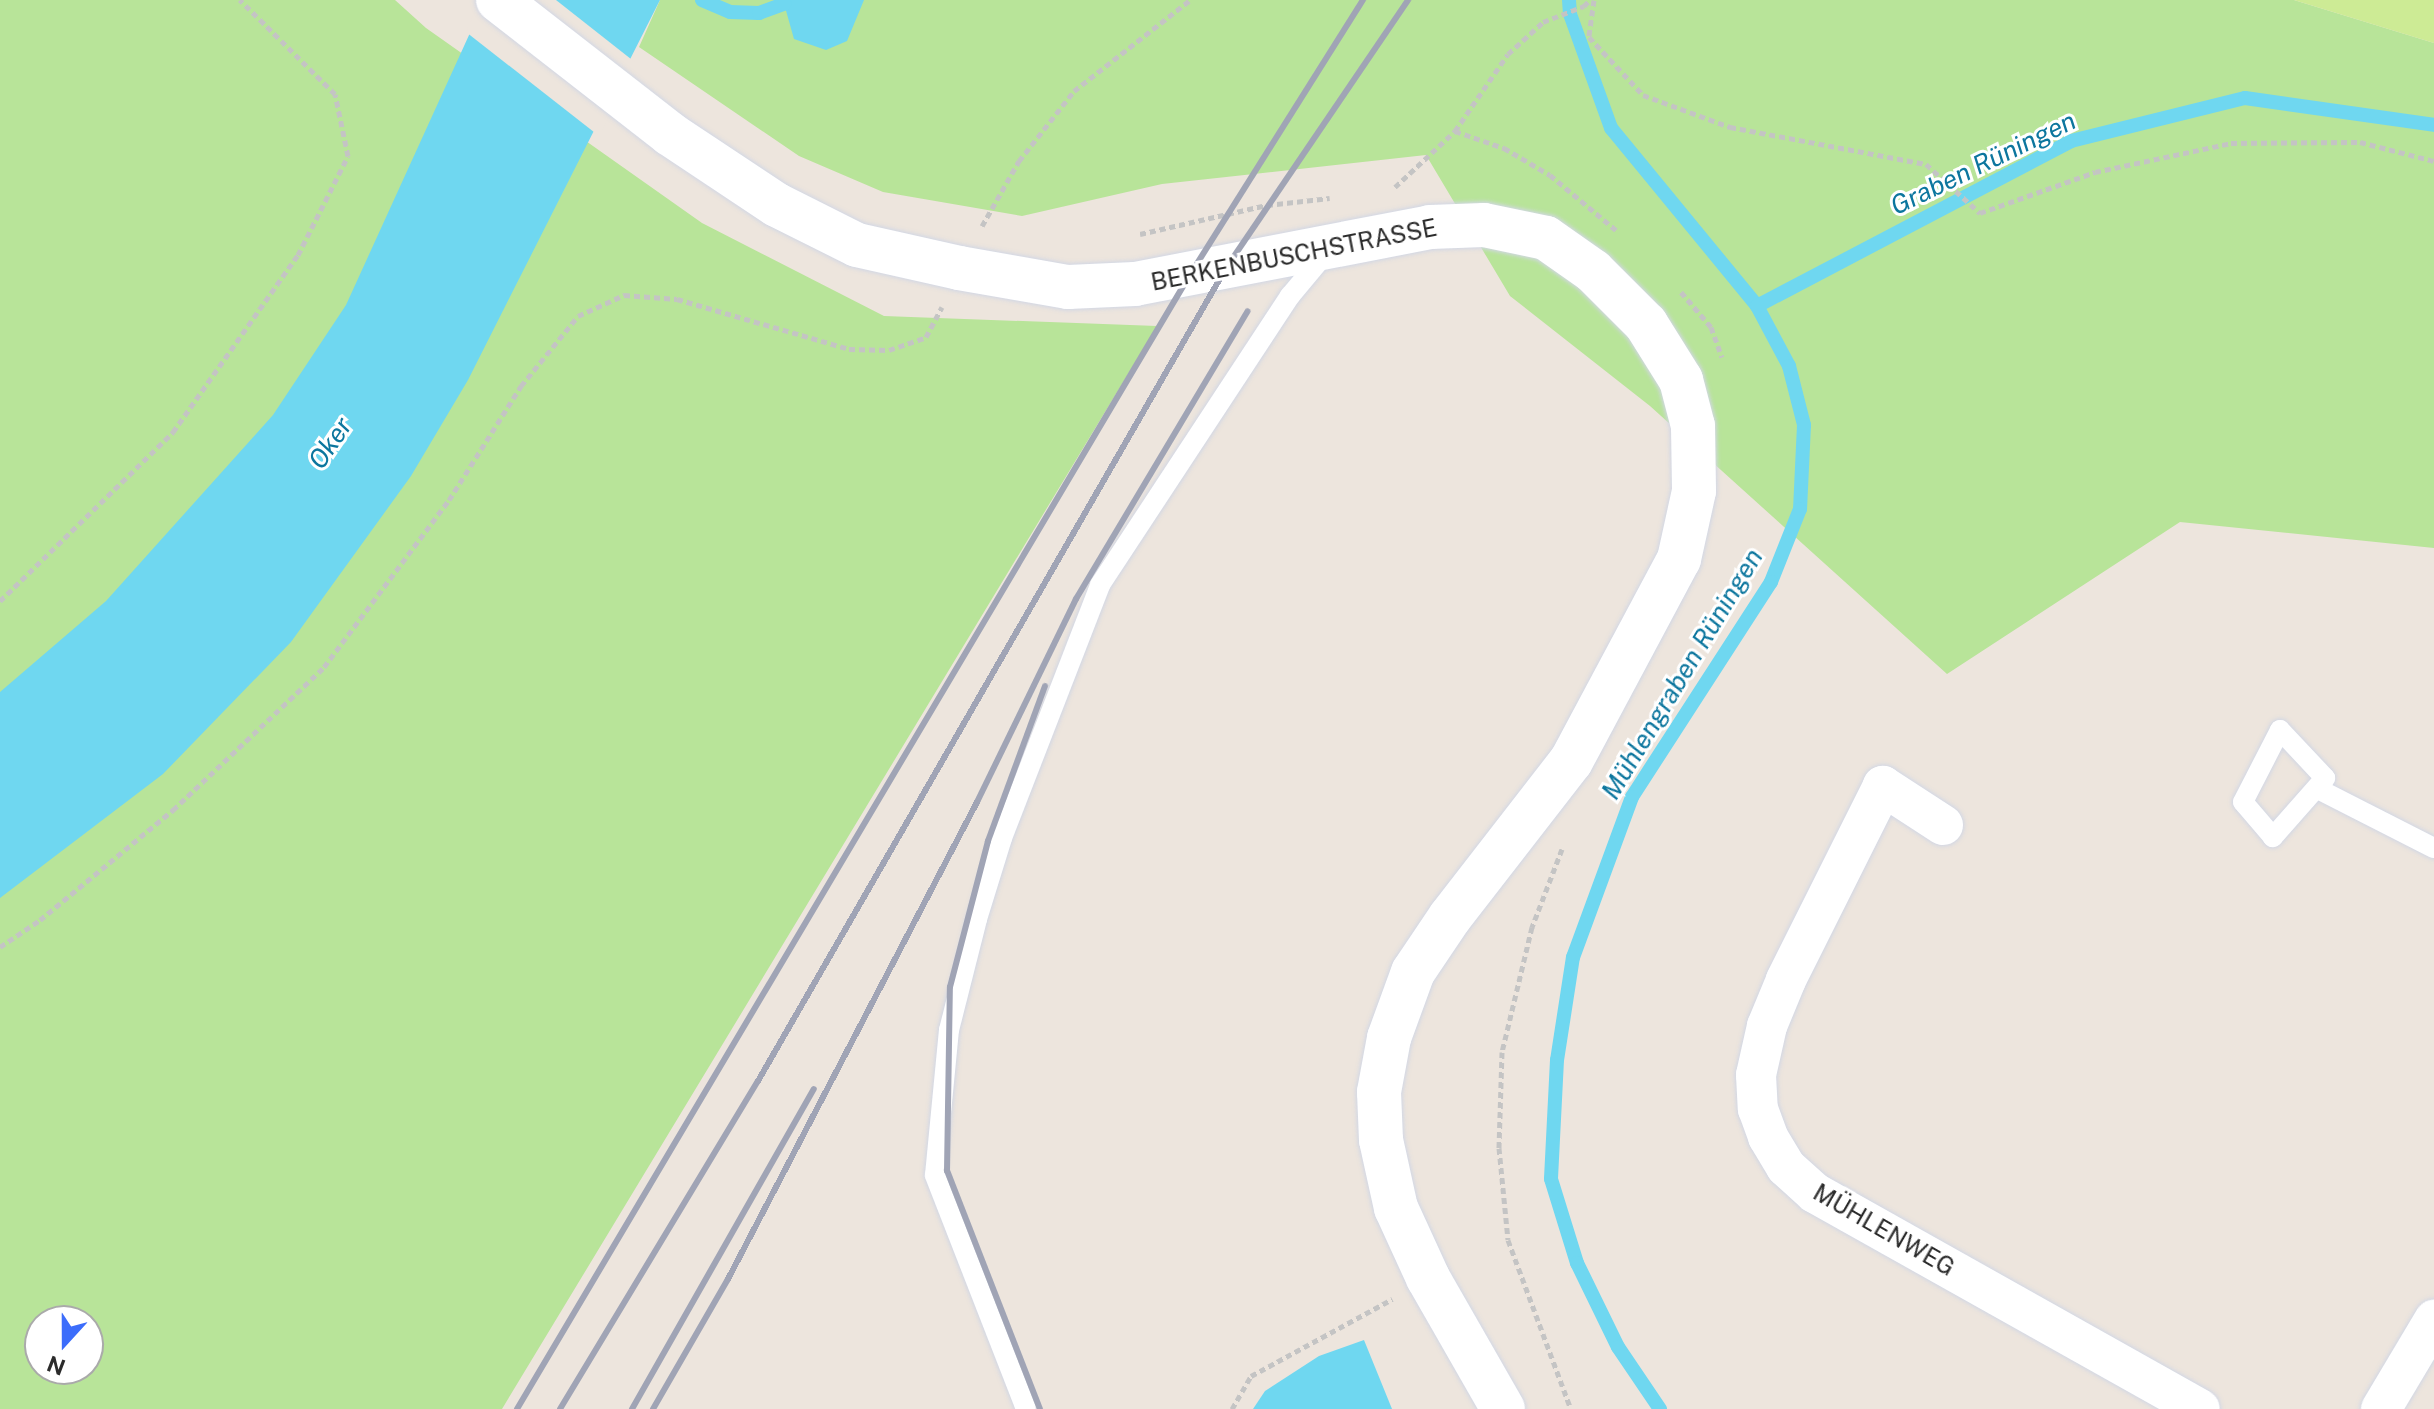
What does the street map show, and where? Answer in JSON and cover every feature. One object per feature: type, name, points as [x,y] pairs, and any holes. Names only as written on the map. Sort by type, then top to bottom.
[{"type":"street","name":"BERKENBUSCHSTRASSE","points":[[498,0],[670,134],[777,205],[857,245],[959,268],[1068,287],[1135,284],[1329,249],[1430,227],[1484,225],[1546,238],[1593,271],[1646,324],[1681,380],[1693,426],[1694,491],[1679,559],[1571,761],[1493,866],[1450,917],[1413,972],[1389,1038],[1379,1092],[1381,1140],[1396,1208],[1428,1278],[1503,1409]]},
{"type":"street","name":"MÜHLENWEG","points":[[1943,825],[1883,786],[1767,1026],[1756,1075],[1758,1109],[1768,1137],[1786,1167],[1815,1193],[2200,1409]]},
{"type":"street","points":[[2381,1409],[2434,1320]]},
{"type":"lane","points":[[1026,1409],[935,1175],[949,1030],[977,919],[1002,838],[1100,585],[1290,296],[1329,249]]},
{"type":"lane","points":[[2280,730],[2325,778],[2318,789],[2273,837],[2243,802],[2280,730]]},
{"type":"lane","points":[[2318,789],[2434,848]]},
{"type":"path","points":[[0,601],[173,432],[298,255],[348,156],[335,94],[240,0]]},
{"type":"path","points":[[0,947],[40,920],[173,810],[324,667],[449,500],[521,386],[578,316],[624,295],[677,299],[849,349],[889,350],[926,337],[959,268],[1019,161],[1074,91],[1190,0]]},
{"type":"path","points":[[1394,188],[1455,131],[1508,54],[1543,22],[1592,0]]},
{"type":"path","points":[[1592,0],[1589,37],[1643,95],[1730,127],[1926,164],[1980,213],[2095,172],[2231,143],[2360,142],[2434,161]]},
{"type":"path","points":[[1129,237],[1267,205],[1344,198]]},
{"type":"path","points":[[982,227],[997,230]]},
{"type":"path","points":[[1232,1409],[1251,1376],[1428,1278]]},
{"type":"green space","points":[[0,0],[395,0],[426,28],[702,223],[884,316],[1157,326],[502,1409],[0,1409]]},
{"type":"green space","points":[[660,0],[2294,0],[2434,43],[2434,548],[2180,522],[1947,674],[1650,406],[1510,296],[1426,155],[1162,184],[1022,216],[883,192],[799,156],[639,47]]},
{"type":"green space","points":[[2294,0],[2434,0],[2434,43]]},
{"type":"water","name":"Oker","points":[[485,0],[660,0],[468,380],[411,476],[291,642],[163,774],[0,898],[0,692],[106,601],[273,415],[346,305]]},
{"type":"water","points":[[783,0],[864,0],[847,41],[826,50],[794,39]]},
{"type":"water","points":[[1364,1340],[1392,1409],[1253,1409],[1265,1391],[1319,1356]]},
{"type":"pier","points":[[480,0],[556,0],[636,63],[599,136],[466,32]]},
{"type":"waterway","points":[[702,0],[730,12],[759,13],[784,4]]},
{"type":"waterway","name":"Mühlengraben Rüningen","points":[[1569,0],[1570,14],[1611,128],[1757,306],[1789,366],[1804,425],[1800,509],[1771,582],[1632,797],[1573,957],[1557,1060],[1551,1179],[1577,1263],[1618,1347],[1660,1409]]},
{"type":"waterway","name":"Graben Rüningen","points":[[1757,306],[2071,141],[2245,98],[2434,125]]},
{"type":"railway","points":[[517,1409],[1191,273],[1363,0]]},
{"type":"railway","points":[[560,1409],[758,1081],[1226,268],[1408,0]]},
{"type":"railway","points":[[653,1409],[728,1279],[977,802],[1076,599],[1248,311]]},
{"type":"railway","points":[[1040,1409],[947,1171],[950,987],[988,841],[1045,686]]},
{"type":"railway","points":[[632,1409],[814,1089]]}]
